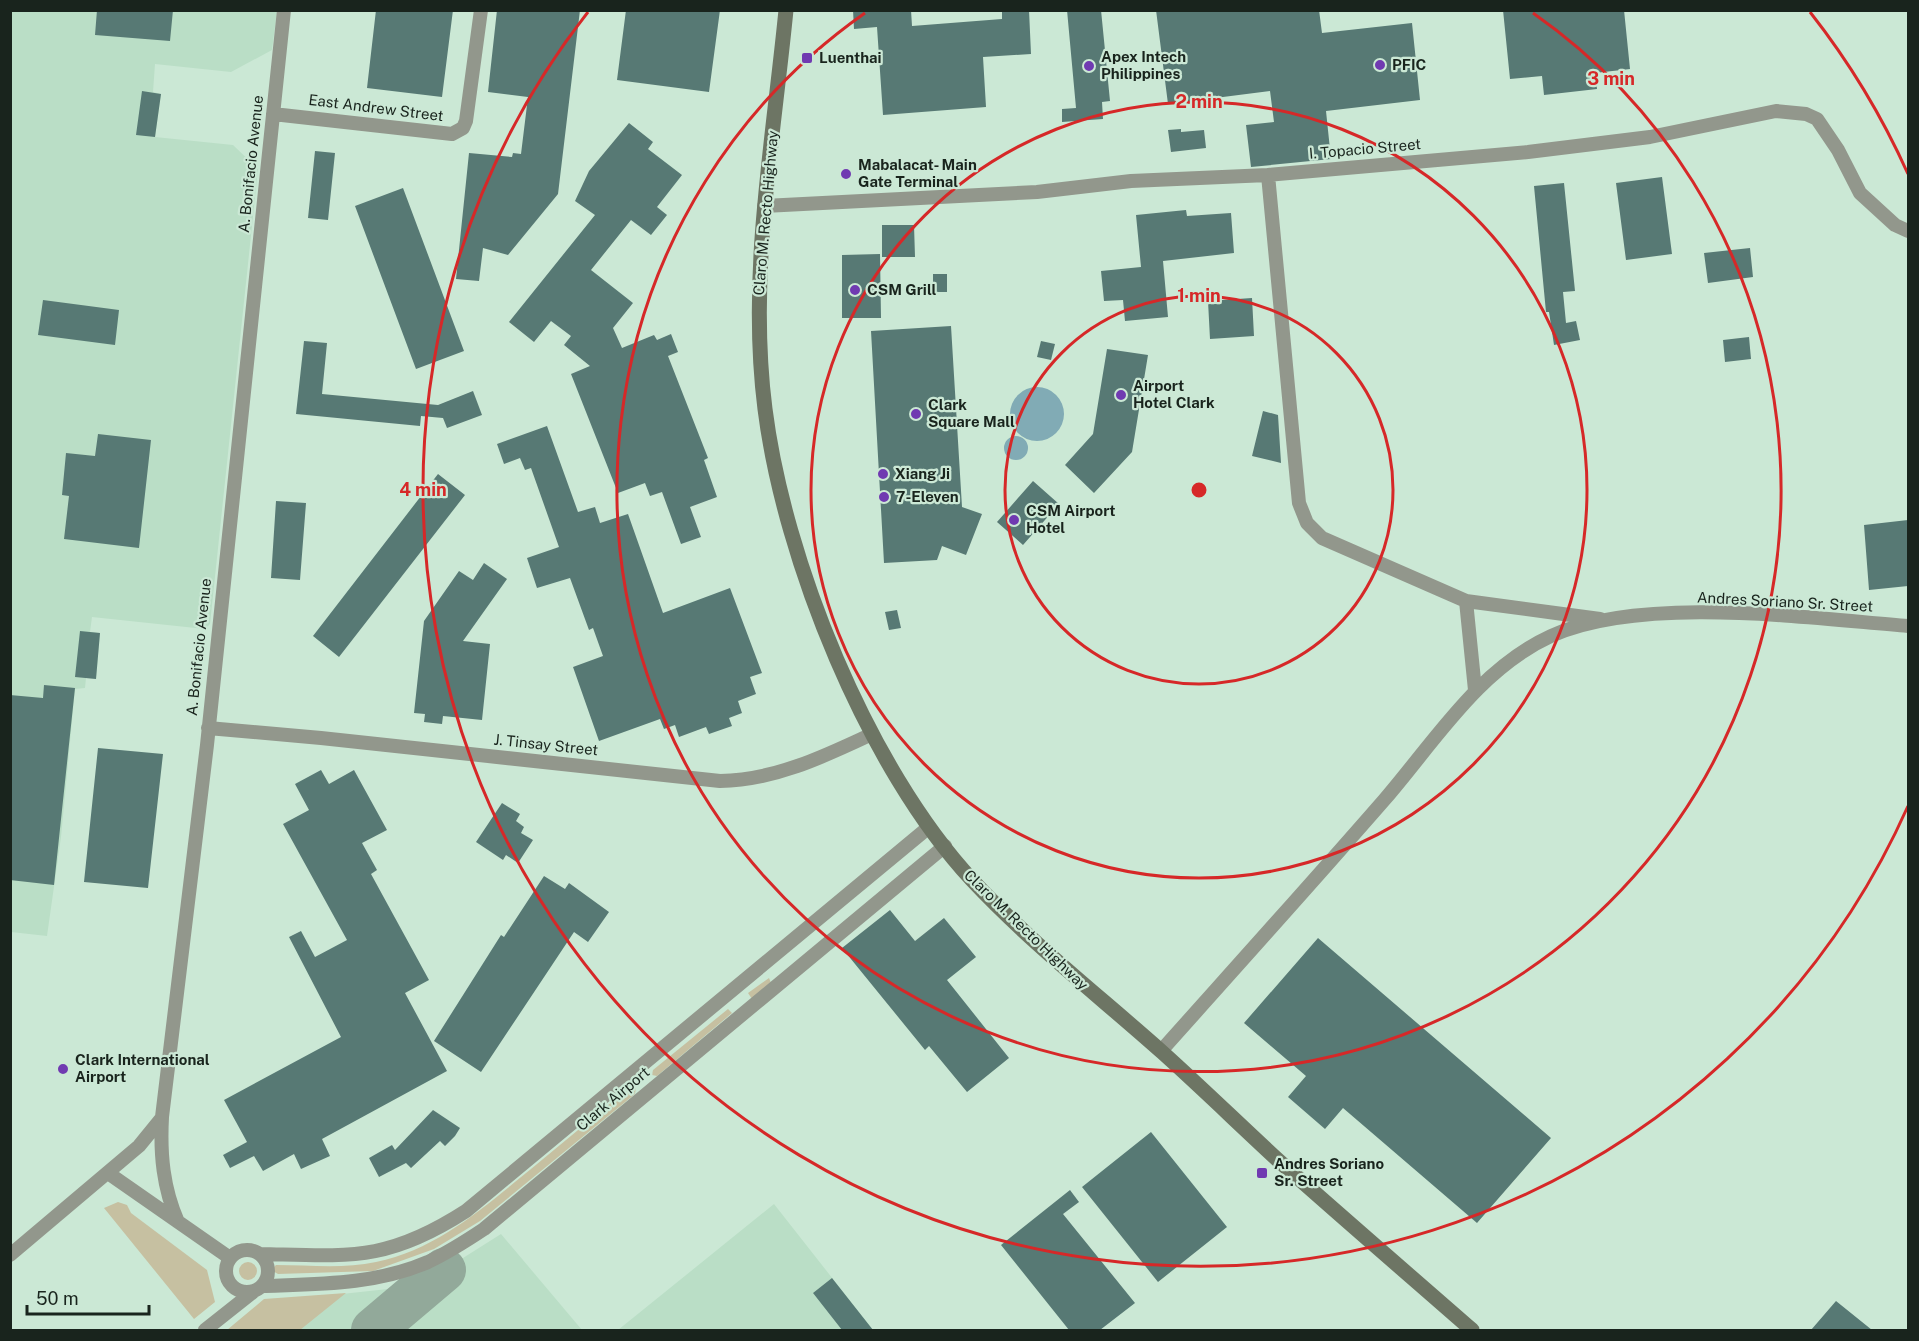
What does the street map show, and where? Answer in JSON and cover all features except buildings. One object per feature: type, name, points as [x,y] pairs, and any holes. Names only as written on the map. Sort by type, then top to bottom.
[{"type":"main road","name":"Claro M. Recto Highway","points":[[786,10],[764,206],[758,306],[764,407],[771,451],[792,533],[830,645],[872,734],[929,827],[971,879],[1037,944],[1161,1051],[1278,1160],[1472,1330]]},
{"type":"street","name":"A. Bonifacio Avenue","points":[[178,1222],[171,1207],[162,1168],[162,1117],[208,728],[284,10]]},
{"type":"street","name":"East Andrew Street","points":[[273,114],[452,134],[458,132],[466,121],[481,10]]},
{"type":"street","name":"I. Topacio Street","points":[[764,206],[1037,192],[1131,181],[1268,175],[1590,146],[1650,137],[1776,111],[1806,114],[1817,120],[1838,150],[1860,193],[1895,225],[1908,231]]},
{"type":"street","points":[[1268,175],[1299,504],[1307,523],[1322,538],[1466,600],[1605,620]]},
{"type":"street","points":[[1466,600],[1475,690]]},
{"type":"street","name":"Andres Soriano Sr. Street","points":[[1161,1051],[1384,800],[1475,690],[1522,654],[1551,636],[1605,620],[1699,612],[1908,626]]},
{"type":"street","name":"J. Tinsay Street","points":[[208,728],[333,739],[720,781],[759,778],[798,766],[872,734]]},
{"type":"street","name":"Clark Airport","points":[[261,1254],[365,1255],[396,1247],[440,1228],[483,1198],[929,827]]},
{"type":"street","name":"Clark Airport","points":[[258,1289],[369,1279],[427,1262],[484,1229],[945,846]]},
{"type":"street","points":[[636,1070],[652,1088]]},
{"type":"street","points":[[10,1255],[148,1137],[162,1117]]},
{"type":"street","points":[[108,1173],[230,1258]]},
{"type":"street","points":[[205,1330],[258,1289],[268,1272],[268,1266],[261,1254],[243,1250],[230,1258],[226,1273],[230,1284],[240,1291],[258,1289]]},
{"type":"shaded area","points":[[11,11],[277,11],[272,50],[231,72],[155,64],[153,92],[161,94],[155,137],[233,145],[258,169],[210,624],[205,629],[92,617],[90,632],[100,633],[96,679],[86,678],[85,688],[75,689],[61,837],[47,936],[11,932]]},
{"type":"shaded area","points":[[769,978],[771,983],[752,999],[748,993]]},
{"type":"shaded area","points":[[728,1009],[732,1013],[657,1076],[652,1075],[653,1070]]},
{"type":"shaded area","points":[[636,1086],[635,1094],[480,1221],[434,1249],[373,1271],[278,1274],[271,1270],[276,1265],[339,1266],[376,1262],[399,1256],[440,1237],[478,1212],[630,1087]]},
{"type":"shaded area","points":[[118,1202],[127,1205],[131,1213],[207,1270],[215,1302],[194,1319],[104,1208]]},
{"type":"shaded area","points":[[774,1204],[873,1330],[618,1330]]},
{"type":"shaded area","points":[[501,1234],[582,1330],[257,1330],[296,1299],[397,1288],[444,1270]]},
{"type":"shaded area","points":[[244,1262],[252,1262],[257,1267],[255,1278],[244,1280],[239,1275],[239,1267]]},
{"type":"shaded area","points":[[346,1293],[300,1330],[227,1330],[264,1299]]},
{"type":"water","points":[[1032,387],[1042,387],[1052,391],[1060,399],[1064,414],[1060,429],[1052,437],[1042,441],[1032,441],[1022,437],[1014,429],[1010,419],[1010,409],[1014,399],[1022,391]]},
{"type":"water","points":[[1016,436],[1024,440],[1028,448],[1024,456],[1016,460],[1008,456],[1004,448],[1008,440]]},
{"type":"taxiway","points":[[373,1330],[444,1270]]},
{"type":"place","name":"Luenthai","points":[[807,58]]},
{"type":"place","name":"PFIC","points":[[1380,65]]},
{"type":"place","name":"Apex Intech Philippines","points":[[1089,66]]},
{"type":"place","name":"Mabalacat- Main Gate Terminal","points":[[846,174]]},
{"type":"place","name":"CSM Grill","points":[[855,290]]},
{"type":"place","name":"Airport Hotel Clark","points":[[1121,395]]},
{"type":"place","name":"Clark Square Mall","points":[[916,414]]},
{"type":"place","name":"Xiang Ji","points":[[883,474]]},
{"type":"place","name":"7-Eleven","points":[[884,497]]},
{"type":"place","name":"CSM Airport Hotel","points":[[1014,520]]},
{"type":"place","name":"Clark International Airport","points":[[63,1069]]},
{"type":"place","name":"Andres Soriano Sr. Street","points":[[1262,1173]]}]
